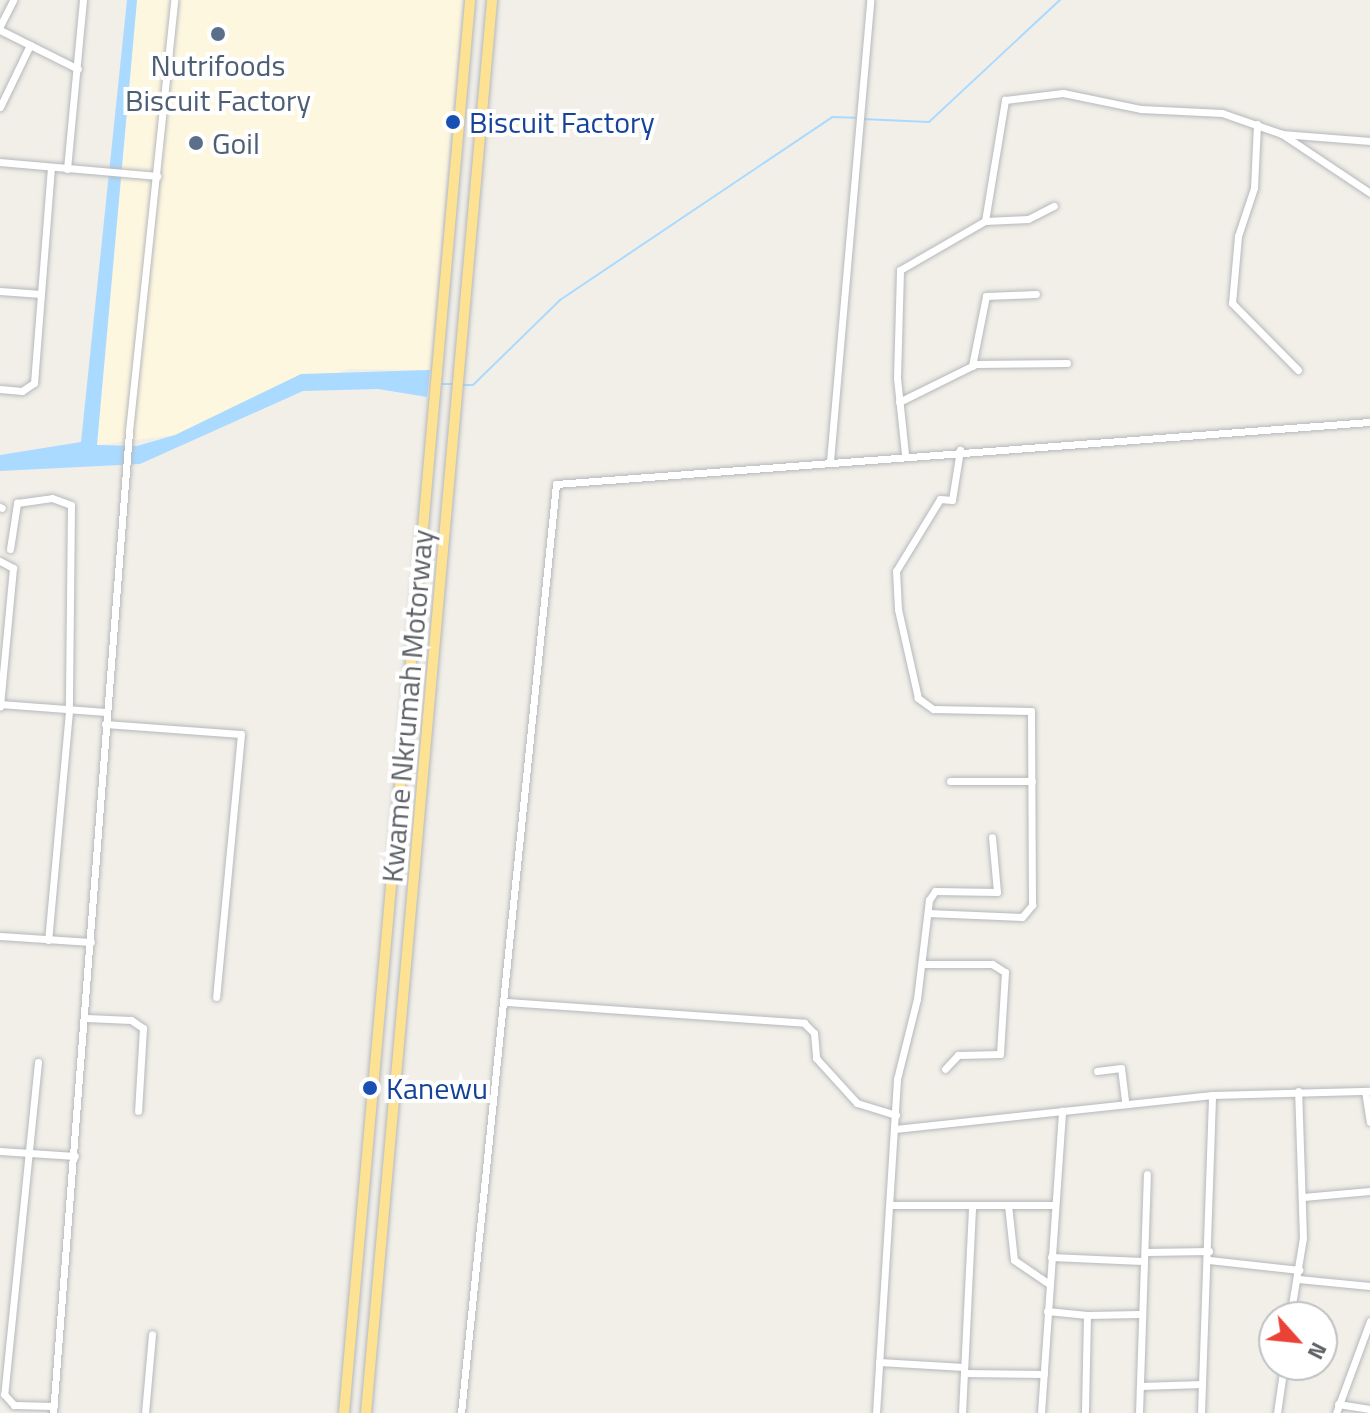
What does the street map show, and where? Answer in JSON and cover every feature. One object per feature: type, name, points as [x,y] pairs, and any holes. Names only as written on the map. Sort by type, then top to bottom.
[{"type":"highway","name":"Kwame Nkrumah Motorway","points":[[344,1413],[470,0]]},
{"type":"highway","name":"Kwame Nkrumah Motorway","points":[[366,1413],[492,0]]},
{"type":"street","points":[[13,0],[0,28],[78,69]]},
{"type":"street","points":[[67,169],[83,0]]},
{"type":"street","points":[[38,1062],[4,1394],[14,1405],[53,1409],[86,1018],[105,724],[129,431],[174,0]]},
{"type":"street","points":[[830,461],[870,0]]},
{"type":"street","points":[[0,107],[30,45]]},
{"type":"street","points":[[985,221],[1005,100],[1063,93],[1141,109],[1222,113],[1257,124],[1282,134],[1370,193]]},
{"type":"street","points":[[1257,124],[1254,188],[1238,236],[1232,303],[1298,370]]},
{"type":"street","points":[[1282,134],[1370,141]]},
{"type":"street","points":[[0,162],[157,176]]},
{"type":"street","points":[[0,389],[22,391],[34,383],[51,168]]},
{"type":"street","points":[[905,454],[899,402],[900,270],[985,221],[1028,219],[1054,206]]},
{"type":"street","points":[[0,291],[41,294]]},
{"type":"street","points":[[972,366],[986,296],[1036,294]]},
{"type":"street","points":[[899,402],[972,366],[1067,363]]},
{"type":"street","points":[[461,1413],[507,1002],[556,484],[905,454],[1370,422]]},
{"type":"street","points":[[928,913],[1030,913],[1031,711],[933,709],[918,698],[898,609],[896,571],[940,499],[952,500],[960,450]]},
{"type":"street","points":[[10,549],[17,503],[52,498],[71,505],[69,711],[48,940]]},
{"type":"street","points":[[0,561],[13,568],[0,705],[106,712]]},
{"type":"street","points":[[105,724],[241,734],[216,997]]},
{"type":"street","points":[[950,781],[1032,781]]},
{"type":"street","points":[[876,1413],[899,1064],[923,964],[928,913],[935,891],[997,892],[992,837]]},
{"type":"street","points":[[0,936],[91,942]]},
{"type":"street","points":[[923,964],[992,964],[1005,972],[1000,1054],[958,1055],[945,1069]]},
{"type":"street","points":[[507,1002],[804,1023],[814,1033],[816,1058],[857,1103],[896,1115]]},
{"type":"street","points":[[86,1018],[131,1020],[143,1028],[138,1111]]},
{"type":"street","points":[[1097,1071],[1121,1068],[1125,1103]]},
{"type":"street","points":[[895,1129],[1125,1103],[1298,1091],[1367,1091],[1370,1122]]},
{"type":"street","points":[[1293,1301],[1299,1274],[1303,1197],[1298,1091]]},
{"type":"street","points":[[1201,1413],[1209,1256],[1212,1095]]},
{"type":"street","points":[[1041,1413],[1062,1111]]},
{"type":"street","points":[[0,1151],[75,1156]]},
{"type":"street","points":[[1139,1413],[1139,1314],[1142,1261],[1146,1252],[1147,1174]]},
{"type":"street","points":[[1303,1197],[1370,1191]]},
{"type":"street","points":[[891,1205],[1055,1205]]},
{"type":"street","points":[[962,1413],[972,1205]]},
{"type":"street","points":[[1008,1205],[1014,1260],[1049,1284]]},
{"type":"street","points":[[1146,1252],[1209,1256],[1370,1286]]},
{"type":"street","points":[[1051,1257],[1142,1261]]},
{"type":"street","points":[[1047,1311],[1087,1315],[1139,1314]]},
{"type":"street","points":[[1085,1413],[1087,1315]]},
{"type":"street","points":[[1370,1321],[1337,1409],[1370,1409]]},
{"type":"street","points":[[145,1413],[152,1334]]},
{"type":"street","points":[[879,1362],[1044,1374]]},
{"type":"street","points":[[1277,1413],[1282,1381]]},
{"type":"street","points":[[1140,1386],[1202,1384]]},
{"type":"shaded area","points":[[137,0],[463,0],[430,370],[349,369],[175,435],[96,445]]},
{"type":"water","points":[[127,0],[137,0],[97,445],[137,446],[175,435],[301,374],[430,370],[427,397],[378,389],[303,391],[140,464],[0,471],[0,455],[81,442]]},
{"type":"waterway","points":[[862,119],[929,122],[1060,0]]},
{"type":"waterway","points":[[461,385],[473,385],[560,300],[832,117],[855,118]]},
{"type":"waterway","points":[[441,384],[454,384]]},
{"type":"place","name":"Nutrifoods Biscuit Factory","points":[[218,34]]},
{"type":"place","name":"Biscuit Factory","points":[[453,122]]},
{"type":"place","name":"Goil","points":[[196,143]]},
{"type":"place","name":"Kanewu","points":[[370,1088]]}]
